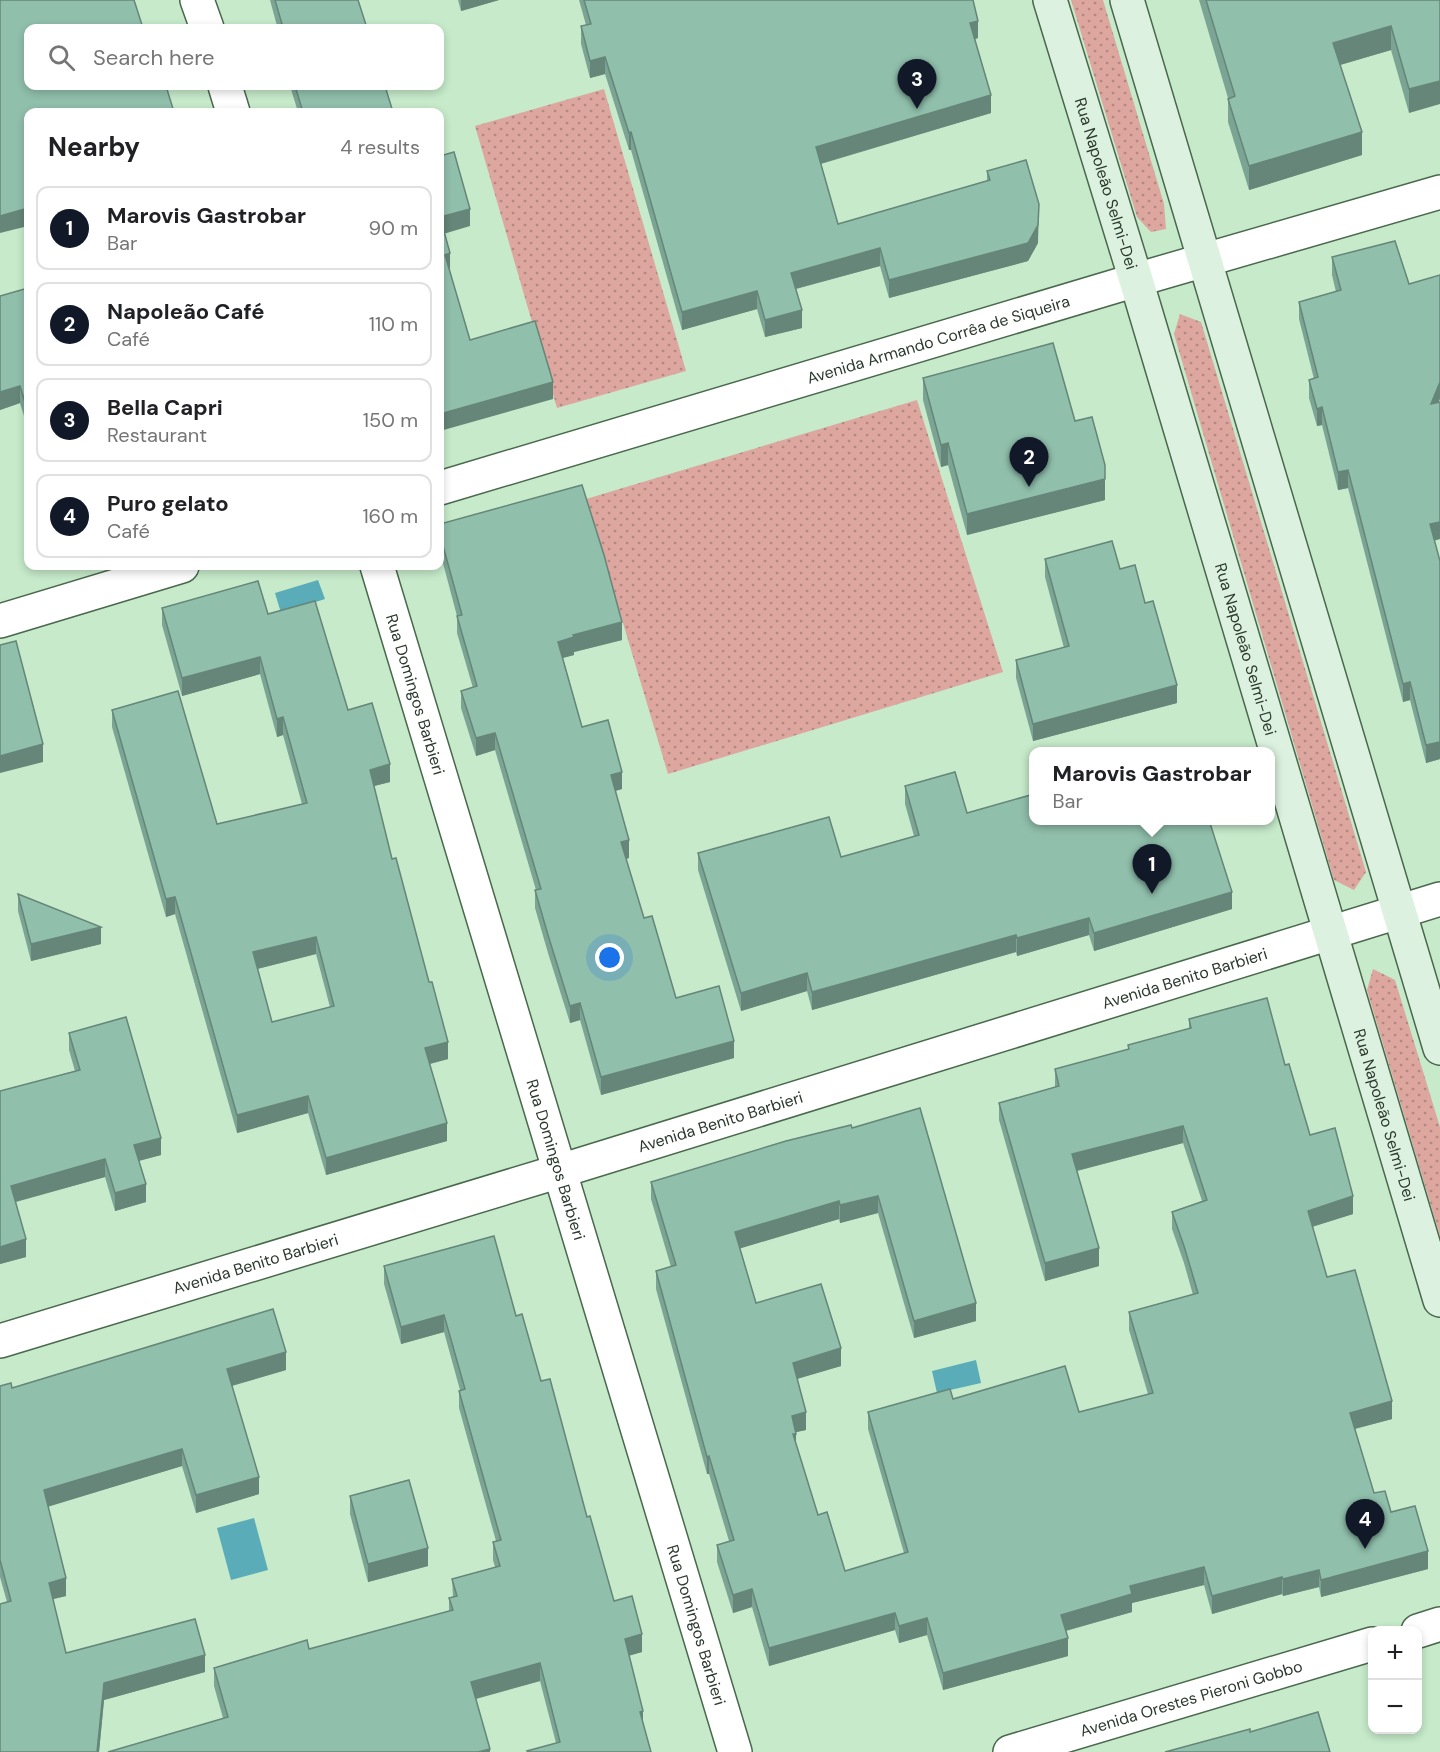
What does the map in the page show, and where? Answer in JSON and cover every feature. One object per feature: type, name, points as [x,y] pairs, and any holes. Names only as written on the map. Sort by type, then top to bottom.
[{"type":"main road","name":"Rua Napoleão Selmi-Dei","points":[[1050,0],[1136,280],[1274,747]]},
{"type":"main road","points":[[1127,0],[1440,1048]]},
{"type":"main road","name":"Rua Napoleão Selmi-Dei","points":[[1275,750],[1440,1300]]},
{"type":"street","points":[[198,0],[206,24]]},
{"type":"street","points":[[226,90],[232,108]]},
{"type":"street","name":"Avenida Armando Corrêa de Siqueira","points":[[444,487],[1136,280],[1440,192]]},
{"type":"street","points":[[0,621],[169,570]]},
{"type":"street","name":"Rua Domingos Barbieri","points":[[378,570],[735,1752]]},
{"type":"street","name":"Avenida Benito Barbieri","points":[[0,1341],[560,1172],[1440,899]]},
{"type":"street","points":[[1422,1630],[1440,1624]]},
{"type":"street","name":"Avenida Orestes Pieroni Gobbo","points":[[1010,1752],[1368,1645]]},
{"type":"shaded area","points":[[1071,0],[1103,0],[1164,204],[1166,229],[1151,232],[1137,217]]},
{"type":"shaded area","points":[[604,89],[686,371],[557,408],[475,126]]},
{"type":"shaded area","points":[[1180,314],[1201,322],[1366,872],[1354,890],[1334,880],[1174,334]]},
{"type":"shaded area","points":[[917,400],[1003,672],[668,774],[586,499]]},
{"type":"shaded area","points":[[1373,969],[1395,980],[1440,1127],[1440,1236],[1367,990]]},
{"type":"water","points":[[318,580],[325,599],[281,613],[275,593]]},
{"type":"water","points":[[976,1360],[981,1383],[937,1393],[932,1371]]},
{"type":"water","points":[[254,1518],[268,1570],[231,1580],[217,1528]]},
{"type":"building","points":[[0,0],[134,0],[142,24],[24,24],[24,90],[167,90],[173,108],[24,108],[24,209],[0,216]]},
{"type":"building","points":[[275,0],[358,0],[366,24],[282,24]]},
{"type":"building","points":[[584,0],[973,0],[978,21],[970,23],[991,95],[816,147],[838,224],[990,180],[987,171],[1026,160],[1039,204],[1038,225],[1028,243],[889,280],[880,248],[791,273],[802,310],[765,320],[757,291],[682,312],[631,132],[629,133],[605,57],[590,61],[581,26],[591,24]]},
{"type":"building","points":[[1206,0],[1440,0],[1440,81],[1409,89],[1391,26],[1333,43],[1362,132],[1249,166],[1228,99],[1235,96]]},
{"type":"building","points":[[296,90],[386,90],[392,108],[302,108]]},
{"type":"building","points":[[454,152],[470,209],[444,216],[444,155]]},
{"type":"building","points":[[444,231],[450,253],[445,255],[470,340],[535,321],[553,382],[444,413]]},
{"type":"building","points":[[1395,241],[1409,284],[1440,275],[1440,382],[1431,404],[1440,402],[1440,522],[1430,524],[1440,561],[1440,742],[1426,745],[1410,682],[1403,684],[1348,470],[1338,472],[1322,407],[1317,409],[1309,380],[1318,377],[1299,302],[1341,290],[1332,257]]},
{"type":"building","points":[[24,289],[24,399],[20,386],[0,392],[0,296]]},
{"type":"building","points":[[1053,343],[1075,421],[1092,417],[1105,465],[1105,479],[967,514],[948,443],[941,445],[923,378]]},
{"type":"building","points":[[582,485],[622,622],[573,635],[574,637],[558,642],[582,727],[608,720],[622,772],[611,775],[629,840],[621,842],[644,918],[652,916],[676,998],[719,986],[734,1041],[601,1077],[580,1003],[570,1006],[548,935],[535,890],[541,889],[495,733],[476,738],[461,691],[477,686],[457,616],[462,615],[444,550],[444,523]]},
{"type":"building","points":[[1112,541],[1120,569],[1135,565],[1145,603],[1153,601],[1177,685],[1033,724],[1016,660],[1069,646],[1045,559]]},
{"type":"building","points":[[258,581],[268,614],[315,601],[348,710],[372,703],[390,764],[370,770],[392,859],[396,858],[429,982],[432,982],[448,1042],[425,1048],[447,1123],[326,1158],[308,1096],[237,1115],[175,897],[166,899],[112,710],[178,691],[217,824],[307,803],[283,717],[277,719],[260,657],[182,678],[162,608]],"holes":[[[316,937],[334,1006],[272,1022],[253,952]]]},
{"type":"building","points":[[16,641],[43,744],[0,756],[0,645]]},
{"type":"building","points":[[955,772],[967,813],[1029,795],[1029,825],[1211,825],[1232,892],[1094,933],[1089,918],[1017,938],[1016,935],[812,992],[807,973],[741,993],[698,853],[829,817],[841,857],[919,835],[905,786]]},
{"type":"building","points":[[18,894],[101,927],[31,944]]},
{"type":"building","points":[[1267,998],[1285,1065],[1289,1064],[1310,1135],[1335,1128],[1353,1196],[1308,1211],[1327,1277],[1355,1270],[1392,1401],[1350,1413],[1374,1493],[1385,1491],[1391,1512],[1415,1506],[1428,1551],[1321,1580],[1319,1570],[1283,1579],[1282,1577],[1212,1596],[1204,1567],[1130,1586],[1132,1594],[1061,1615],[1068,1638],[943,1673],[927,1618],[899,1626],[895,1613],[769,1648],[752,1589],[733,1595],[717,1545],[734,1540],[709,1456],[707,1457],[656,1271],[676,1265],[651,1182],[786,1141],[851,1125],[852,1128],[920,1108],[976,1303],[914,1321],[878,1196],[840,1205],[839,1201],[735,1232],[756,1303],[821,1284],[841,1348],[793,1363],[806,1412],[792,1416],[796,1434],[793,1434],[818,1515],[827,1512],[845,1571],[908,1552],[868,1412],[950,1389],[953,1399],[1065,1366],[1079,1412],[1153,1393],[1129,1312],[1198,1293],[1172,1212],[1207,1200],[1183,1126],[1072,1154],[1099,1248],[1045,1263],[999,1103],[1059,1086],[1055,1069],[1129,1049],[1128,1045],[1191,1028],[1189,1019]]},
{"type":"building","points":[[126,1017],[161,1138],[134,1145],[146,1184],[115,1193],[105,1159],[11,1186],[26,1239],[0,1247],[0,1091],[80,1070],[69,1033]]},
{"type":"building","points":[[494,1236],[516,1316],[522,1314],[541,1381],[550,1379],[587,1517],[590,1516],[614,1601],[632,1596],[642,1634],[625,1639],[651,1752],[528,1752],[560,1742],[540,1663],[471,1682],[490,1749],[478,1752],[108,1752],[228,1717],[214,1668],[307,1640],[309,1649],[453,1610],[449,1598],[457,1596],[452,1579],[500,1566],[493,1542],[501,1540],[459,1391],[465,1389],[444,1315],[401,1327],[384,1266]]},
{"type":"building","points":[[273,1309],[286,1352],[227,1369],[259,1477],[196,1495],[182,1449],[44,1490],[66,1578],[49,1583],[66,1653],[195,1619],[205,1655],[104,1683],[97,1752],[0,1752],[0,1604],[11,1601],[0,1560],[0,1386],[11,1383],[12,1388]]},
{"type":"building","points":[[409,1480],[428,1548],[368,1564],[350,1496]]},
{"type":"building","points":[[1318,1712],[1330,1752],[1165,1752],[1250,1729],[1250,1732]]},
{"type":"place","name":"Bella Capri","points":[[917,109]]},
{"type":"place","name":"Napoleão Café","points":[[1029,487]]},
{"type":"place","name":"Marovis Gastrobar","points":[[1152,894]]},
{"type":"place","name":"Puro gelato","points":[[1365,1549]]}]
